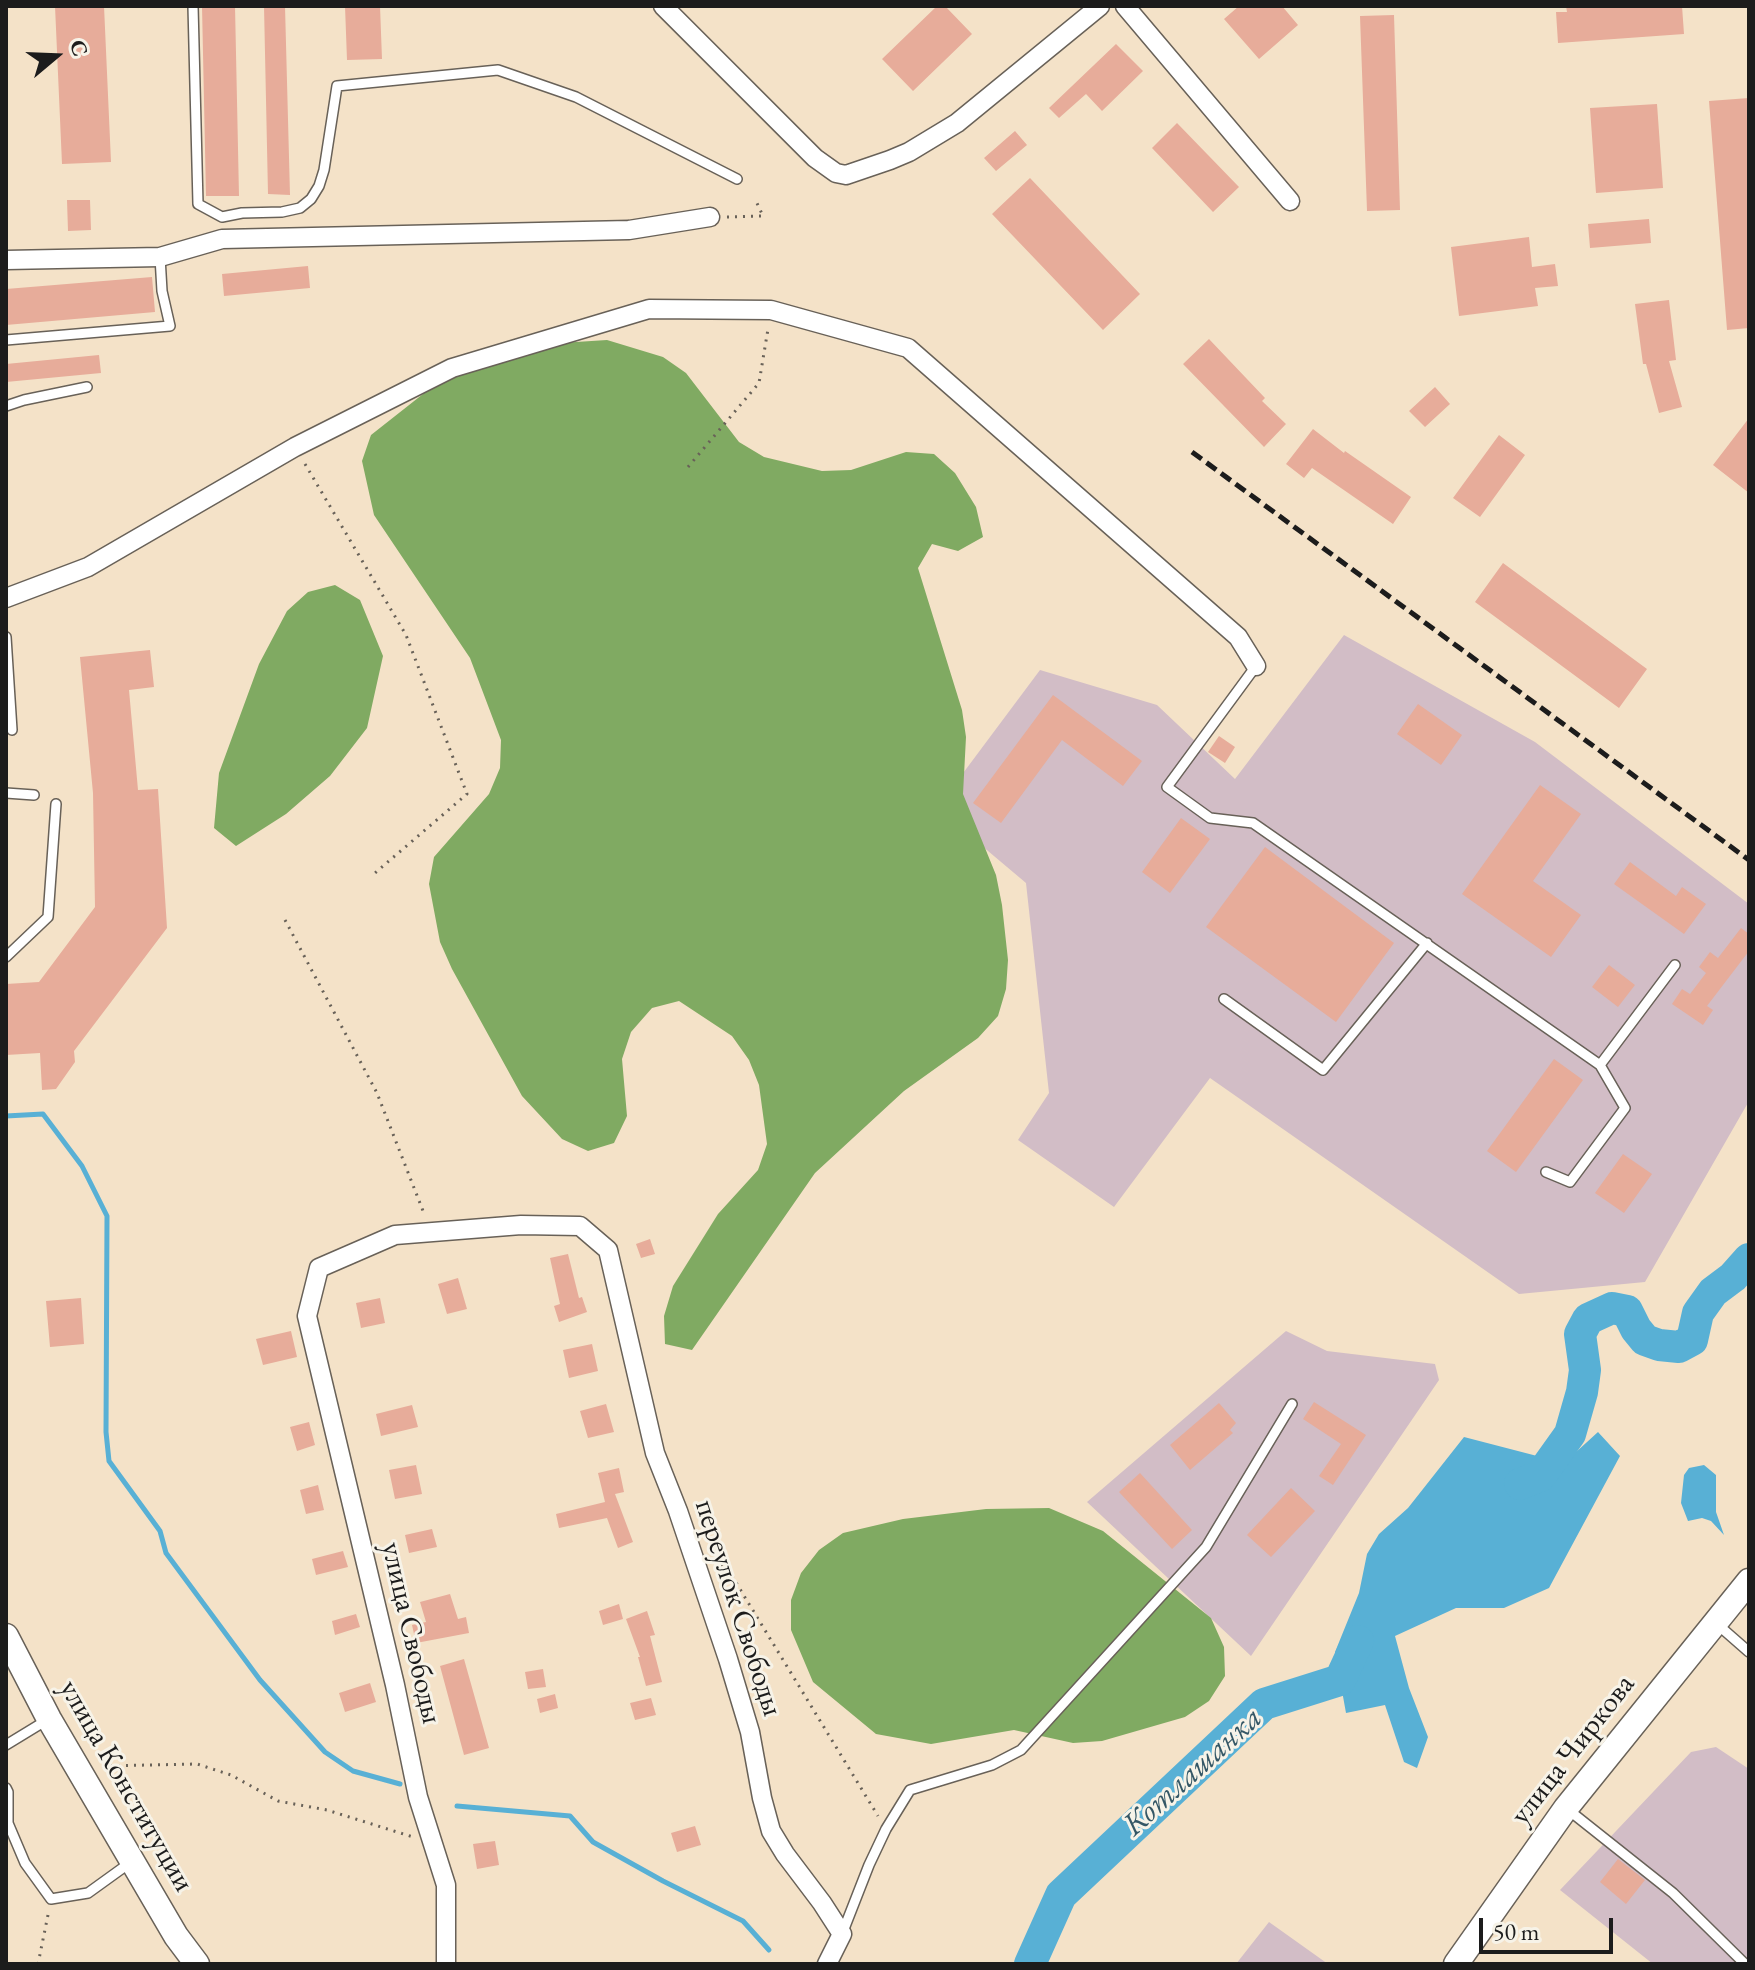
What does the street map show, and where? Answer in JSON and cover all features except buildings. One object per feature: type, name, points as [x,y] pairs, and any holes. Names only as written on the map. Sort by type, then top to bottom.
[{"type":"main road","name":"улица Чиркова","points":[[1456,1964],[1566,1808],[1749,1581]]},
{"type":"main road","name":"улица Конституции","points":[[6,1636],[49,1719],[176,1936],[197,1964]]},
{"type":"street","points":[[663,6],[815,158],[836,173],[846,175],[909,152],[957,123],[1100,6]]},
{"type":"street","points":[[1125,6],[1290,201]]},
{"type":"street","points":[[6,260],[160,257],[222,239],[629,230],[710,217]]},
{"type":"street","points":[[6,598],[88,567],[295,447],[452,368],[649,309],[771,310],[908,348],[1238,637],[1256,666]]},
{"type":"street","name":"переулок Свободы","points":[[432,1232],[521,1225],[580,1226],[608,1250],[655,1453],[728,1659],[750,1732],[771,1831],[842,1934]]},
{"type":"street","name":"улица Свободы","points":[[432,1232],[395,1235],[319,1268],[307,1316],[395,1685],[418,1797],[446,1885],[446,1964]]},
{"type":"street","points":[[827,1964],[842,1934]]},
{"type":"lane","points":[[193,6],[198,204],[222,217],[282,212],[300,208],[311,199],[324,170],[337,86],[498,70],[576,97],[737,179]]},
{"type":"lane","points":[[222,217],[222,239]]},
{"type":"lane","points":[[6,340],[170,326],[162,291],[160,257]]},
{"type":"lane","points":[[6,406],[87,387]]},
{"type":"lane","points":[[6,637],[12,730]]},
{"type":"lane","points":[[1256,666],[1167,787],[1210,818],[1253,823],[1600,1065],[1625,1108],[1570,1182],[1546,1172]]},
{"type":"lane","points":[[6,793],[34,795]]},
{"type":"lane","points":[[6,957],[48,917],[56,804]]},
{"type":"lane","points":[[1224,999],[1323,1070],[1427,943]]},
{"type":"lane","points":[[1600,1065],[1675,965]]},
{"type":"lane","points":[[842,1934],[869,1865],[910,1790],[992,1765],[1021,1750],[1206,1547],[1292,1404]]},
{"type":"lane","points":[[1714,1622],[1749,1652]]},
{"type":"lane","points":[[6,1745],[49,1719]]},
{"type":"lane","points":[[6,1788],[8,1823],[25,1863],[51,1899],[88,1893],[133,1861]]},
{"type":"lane","points":[[1566,1808],[1673,1893],[1745,1964]]},
{"type":"path","points":[[710,217],[763,216],[756,201]]},
{"type":"path","points":[[688,467],[759,383],[771,310]]},
{"type":"path","points":[[295,447],[406,635],[467,794],[375,873]]},
{"type":"path","points":[[285,920],[377,1093],[432,1232]]},
{"type":"path","points":[[712,1557],[732,1576],[886,1829]]},
{"type":"path","points":[[72,1757],[102,1766],[197,1764],[231,1775],[278,1801],[327,1810],[433,1843]]},
{"type":"path","points":[[38,1964],[51,1899]]},
{"type":"shaded area","points":[[1344,635],[1535,742],[1749,904],[1749,1101],[1645,1282],[1519,1294],[1210,1078],[1114,1207],[1018,1140],[1049,1093],[1026,883],[937,808],[1040,670],[1157,705],[1235,779]]},
{"type":"shaded area","points":[[1286,1331],[1327,1351],[1435,1364],[1439,1380],[1251,1656],[1087,1502]]},
{"type":"shaded area","points":[[1716,1747],[1749,1769],[1749,1964],[1653,1964],[1560,1890],[1691,1752]]},
{"type":"shaded area","points":[[1269,1922],[1328,1964],[1236,1964]]},
{"type":"green space","points":[[607,340],[663,357],[686,373],[739,442],[764,457],[822,471],[851,470],[906,452],[934,454],[955,473],[976,507],[983,537],[958,551],[932,544],[918,568],[962,710],[966,737],[963,794],[996,875],[1002,905],[1008,960],[1006,989],[998,1016],[978,1038],[904,1091],[815,1173],[692,1350],[665,1344],[664,1316],[673,1286],[718,1214],[758,1170],[767,1144],[759,1085],[749,1060],[732,1036],[679,1001],[652,1008],[631,1032],[622,1059],[627,1116],[614,1143],[588,1151],[562,1139],[522,1096],[440,942],[429,884],[434,857],[489,794],[500,768],[501,740],[470,658],[374,515],[362,461],[371,435],[437,383],[491,359],[545,344]]},
{"type":"green space","points":[[335,585],[360,600],[383,656],[367,728],[330,776],[286,814],[236,846],[214,828],[219,773],[259,664],[287,611],[308,592]]},
{"type":"green space","points":[[1049,1508],[1103,1531],[1211,1618],[1224,1647],[1225,1676],[1209,1701],[1185,1717],[1102,1741],[1073,1743],[1014,1730],[931,1744],[876,1734],[813,1682],[791,1630],[791,1600],[801,1573],[819,1550],[843,1533],[903,1519],[986,1509]]},
{"type":"water","points":[[1598,1432],[1620,1456],[1549,1588],[1504,1608],[1456,1608],[1395,1636],[1409,1688],[1428,1737],[1417,1768],[1404,1762],[1385,1705],[1346,1713],[1335,1652],[1359,1593],[1367,1554],[1379,1534],[1408,1508],[1464,1437],[1564,1463]]},
{"type":"water","points":[[1704,1465],[1716,1475],[1716,1512],[1724,1535],[1711,1521],[1702,1518],[1688,1521],[1681,1503],[1684,1475],[1689,1468]]},
{"type":"waterway","points":[[6,1116],[43,1114],[82,1166],[107,1216],[106,1432],[109,1461],[160,1531],[166,1553],[260,1680],[325,1752],[353,1771],[400,1784]]},
{"type":"waterway","name":"Котлашанка","points":[[1520,1484],[1540,1476],[1570,1434],[1585,1370],[1580,1334],[1588,1319],[1612,1308],[1627,1311],[1645,1340],[1679,1347],[1692,1340],[1698,1313],[1713,1292],[1733,1277],[1749,1259]]},
{"type":"waterway","name":"Котлашанка","points":[[1030,1964],[1061,1895],[1264,1704],[1340,1680],[1358,1641]]},
{"type":"waterway","points":[[457,1806],[570,1816],[593,1842],[743,1921],[769,1950]]},
{"type":"railway","points":[[1192,452],[1749,860]]}]
